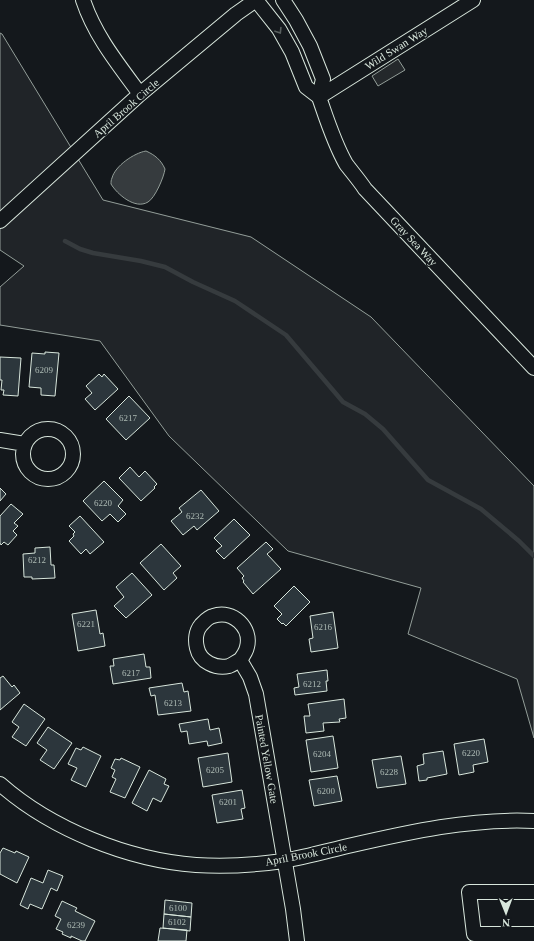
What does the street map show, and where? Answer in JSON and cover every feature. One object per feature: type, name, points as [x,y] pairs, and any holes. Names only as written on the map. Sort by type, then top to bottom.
[{"type":"street","points":[[83,0],[97,32],[110,54],[140,94]]},
{"type":"street","name":"April Brook Circle","points":[[0,221],[140,94],[236,14],[256,0]]},
{"type":"street","name":"Gray Sea Way","points":[[256,0],[279,29],[292,52],[306,87],[319,97],[337,146],[346,164],[365,189],[534,368]]},
{"type":"street","points":[[283,0],[310,46],[323,79],[319,97]]},
{"type":"street","name":"Wild Swan Way","points":[[319,97],[473,0]]},
{"type":"street","points":[[0,440],[25,444]]},
{"type":"street","name":"Painted Yellow Gate","points":[[240,660],[250,677],[256,694],[298,941]]},
{"type":"street","name":"April Brook Circle","points":[[0,784],[13,796],[60,825],[112,847],[140,856],[195,865],[223,866],[284,860],[403,834],[489,821],[534,821]]},
{"type":"street","points":[[534,892],[469,892],[474,934],[534,934]]},
{"type":"shaded area","points":[[0,33],[103,200],[251,237],[371,317],[534,486],[534,738],[517,679],[408,634],[421,588],[288,551],[169,436],[100,341],[0,325],[0,287],[24,266],[0,250]]},
{"type":"shaded area","points":[[398,59],[405,70],[378,86],[372,76]]},
{"type":"shaded area","points":[[146,151],[157,158],[165,169],[161,182],[151,200],[143,204],[138,204],[127,200],[117,192],[111,184],[111,180],[114,173],[121,165],[136,154]]},
{"type":"building","points":[[45,352],[59,353],[55,396],[41,395],[41,388],[29,387],[32,353],[45,354]]},
{"type":"building","points":[[0,357],[21,358],[18,396],[3,395],[4,390],[1,390],[2,380],[0,380]]},
{"type":"building","points":[[99,374],[102,377],[104,374],[118,389],[95,410],[85,399],[92,393],[86,386]]},
{"type":"building","points":[[129,396],[150,418],[126,440],[106,419]]},
{"type":"building","points":[[130,467],[139,477],[145,471],[157,484],[154,487],[155,488],[141,501],[119,478]]},
{"type":"building","points":[[104,481],[123,500],[118,506],[126,514],[118,522],[110,514],[102,521],[83,501]]},
{"type":"building","points":[[0,488],[6,494],[0,501]]},
{"type":"building","points":[[201,490],[219,511],[197,530],[194,526],[183,535],[171,521],[182,512],[179,508]]},
{"type":"building","points":[[11,504],[23,514],[14,523],[18,526],[13,531],[17,535],[8,545],[4,542],[1,545],[0,516]]},
{"type":"building","points":[[80,516],[104,542],[90,554],[86,549],[81,554],[69,541],[74,536],[73,534],[75,532],[69,526]]},
{"type":"building","points":[[234,519],[250,535],[224,559],[216,551],[222,546],[214,538]]},
{"type":"building","points":[[266,542],[273,549],[267,554],[281,569],[253,594],[243,582],[244,581],[242,578],[244,576],[237,568]]},
{"type":"building","points":[[161,544],[181,566],[173,573],[177,578],[164,590],[140,563]]},
{"type":"building","points":[[50,547],[51,565],[54,565],[55,578],[32,579],[32,577],[24,577],[23,554],[35,553],[35,548]]},
{"type":"building","points":[[132,573],[152,595],[126,618],[114,606],[124,597],[116,587]]},
{"type":"building","points":[[294,586],[310,602],[286,626],[277,619],[282,614],[274,606]]},
{"type":"building","points":[[96,610],[100,634],[103,633],[105,646],[78,651],[72,614]]},
{"type":"building","points":[[333,612],[338,648],[311,652],[309,639],[313,638],[310,616]]},
{"type":"building","points":[[144,654],[146,667],[150,667],[151,678],[113,684],[110,666],[114,666],[113,659]]},
{"type":"building","points":[[327,670],[327,691],[295,695],[294,688],[299,687],[297,674]]},
{"type":"building","points":[[3,676],[12,687],[14,685],[20,693],[0,710],[0,678]]},
{"type":"building","points":[[182,683],[184,692],[188,691],[191,711],[158,715],[155,695],[151,696],[149,688]]},
{"type":"building","points":[[344,699],[346,718],[339,719],[340,722],[323,723],[324,731],[306,733],[304,716],[310,716],[308,704]]},
{"type":"building","points":[[24,704],[45,719],[26,746],[12,737],[19,727],[12,722]]},
{"type":"building","points":[[208,719],[210,730],[219,728],[222,743],[208,746],[207,741],[189,744],[187,731],[181,732],[179,724]]},
{"type":"building","points":[[48,727],[72,743],[54,769],[40,760],[47,750],[37,743]]},
{"type":"building","points":[[333,736],[338,768],[311,772],[306,740]]},
{"type":"building","points":[[484,739],[488,762],[473,765],[474,772],[459,775],[454,744]]},
{"type":"building","points":[[83,747],[101,756],[86,787],[71,780],[77,768],[68,764],[76,748],[81,750]]},
{"type":"building","points":[[443,751],[447,774],[419,781],[417,766],[424,764],[423,754]]},
{"type":"building","points":[[228,753],[232,782],[203,787],[198,758]]},
{"type":"building","points":[[401,756],[406,784],[377,788],[372,760]]},
{"type":"building","points":[[121,758],[140,767],[125,798],[110,792],[116,779],[112,777],[115,770],[111,768],[115,759],[120,760]]},
{"type":"building","points":[[149,770],[166,779],[164,784],[169,786],[161,802],[153,798],[147,811],[132,803]]},
{"type":"building","points":[[337,776],[342,801],[314,806],[309,780]]},
{"type":"building","points":[[242,790],[245,808],[241,809],[243,819],[217,823],[212,795]]},
{"type":"building","points":[[3,848],[15,853],[16,851],[29,857],[17,883],[0,874],[0,853]]},
{"type":"building","points":[[48,870],[63,876],[57,891],[51,888],[42,909],[30,904],[28,909],[20,905],[31,878],[43,883]]},
{"type":"building","points":[[165,900],[192,903],[191,917],[164,914]]},
{"type":"building","points":[[62,901],[77,908],[75,911],[95,921],[85,941],[71,936],[71,938],[62,934],[63,932],[56,929],[61,919],[55,916]]},
{"type":"building","points":[[164,914],[191,917],[190,931],[163,928]]},
{"type":"building","points":[[160,928],[187,930],[186,941],[158,941]]},
{"type":"waterway","points":[[65,241],[80,249],[93,253],[141,261],[165,267],[193,282],[235,301],[286,335],[343,402],[365,414],[383,429],[428,480],[481,509],[519,541],[534,556]]}]
